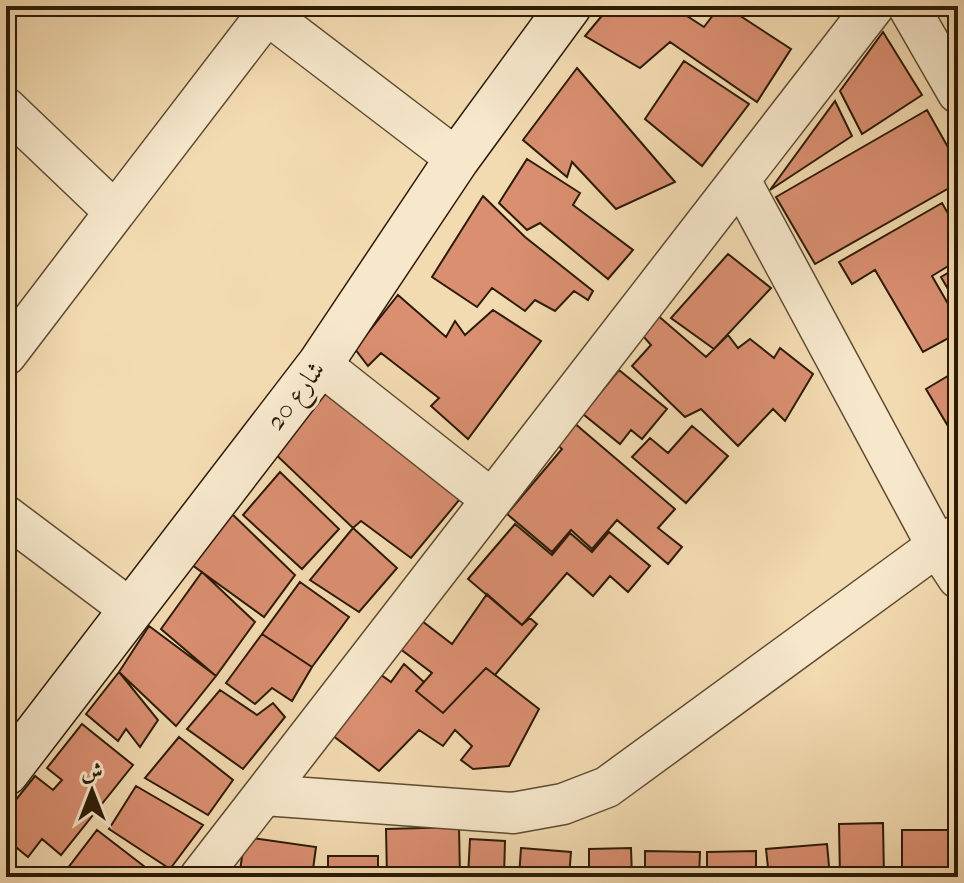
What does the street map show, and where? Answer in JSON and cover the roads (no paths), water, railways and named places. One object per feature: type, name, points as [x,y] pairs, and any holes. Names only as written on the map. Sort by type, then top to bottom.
[{"type":"street","name":"شارع 20","points":[[6,773],[320,364],[457,159],[569,6]]},
{"type":"street","points":[[200,877],[491,499],[741,182],[874,6]]},
{"type":"street","points":[[908,6],[958,93]]},
{"type":"street","points":[[6,355],[270,10],[457,159]]},
{"type":"street","points":[[6,108],[115,212]]},
{"type":"street","points":[[264,795],[513,813],[563,804],[607,787],[951,553],[741,182]]},
{"type":"street","points":[[320,364],[491,499]]},
{"type":"street","points":[[6,516],[130,609]]}]
